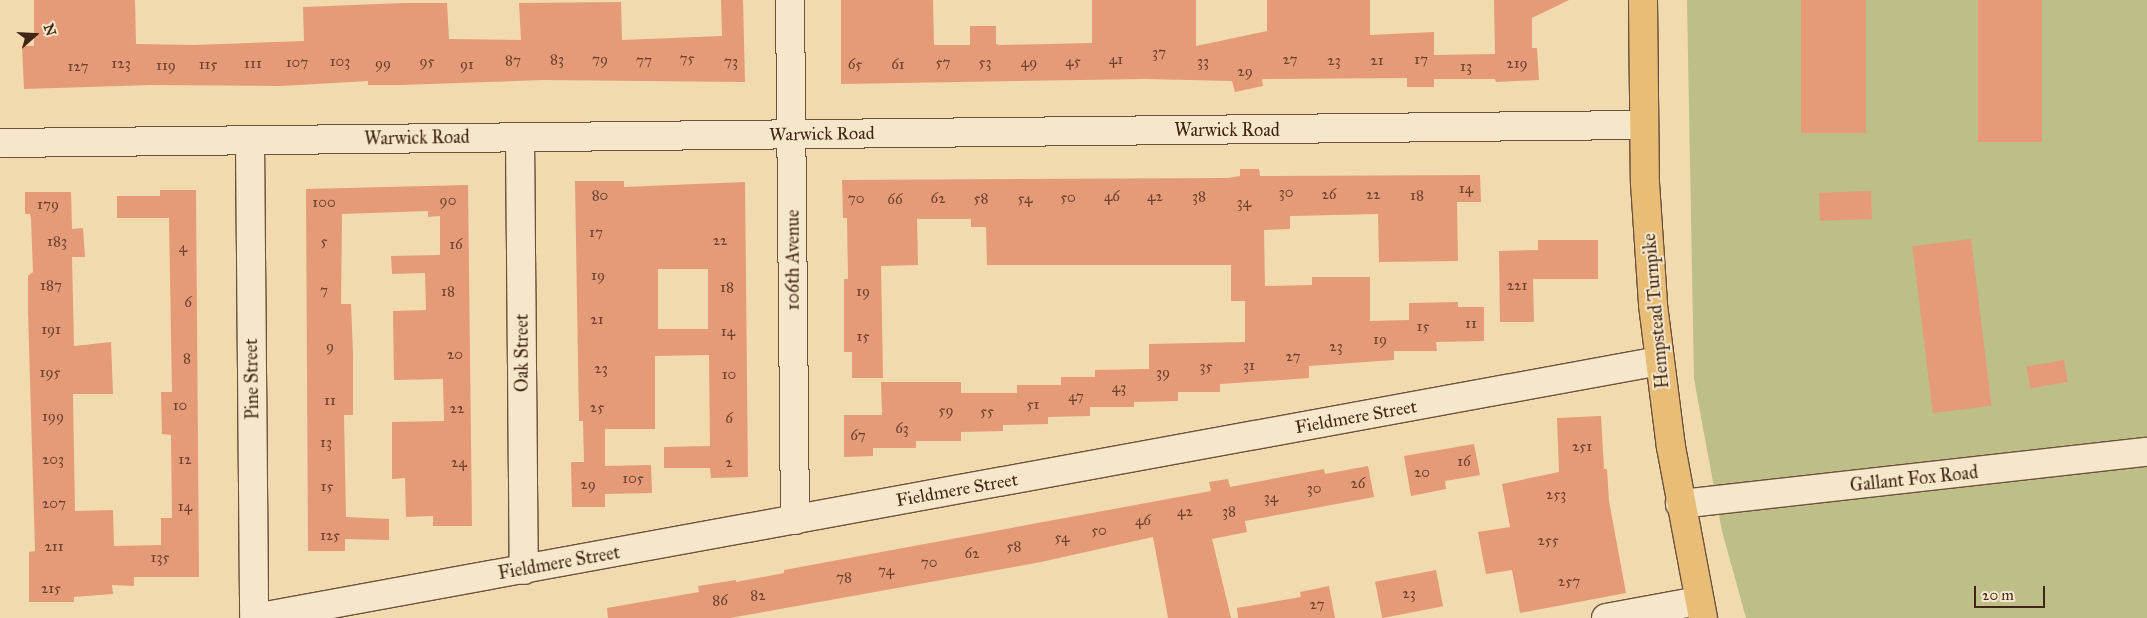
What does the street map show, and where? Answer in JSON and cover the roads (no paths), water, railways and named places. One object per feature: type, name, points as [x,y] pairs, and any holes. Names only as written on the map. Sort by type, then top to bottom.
[{"type":"main road","name":"Hempstead Turnpike","points":[[1643,0],[1644,125],[1649,251],[1659,361],[1680,504],[1701,609]]},
{"type":"street","name":"106th Avenue","points":[[790,0],[793,134],[795,520]]},
{"type":"street","name":"Warwick Road","points":[[0,143],[1644,125]]},
{"type":"street","name":"Oak Street","points":[[520,137],[524,570]]},
{"type":"street","name":"Pine Street","points":[[250,141],[255,618]]},
{"type":"street","name":"Fieldmere Street","points":[[255,618],[1659,361]]},
{"type":"street","name":"Gallant Fox Road","points":[[1680,504],[2147,452]]},
{"type":"street","points":[[1606,618],[1701,609]]}]
